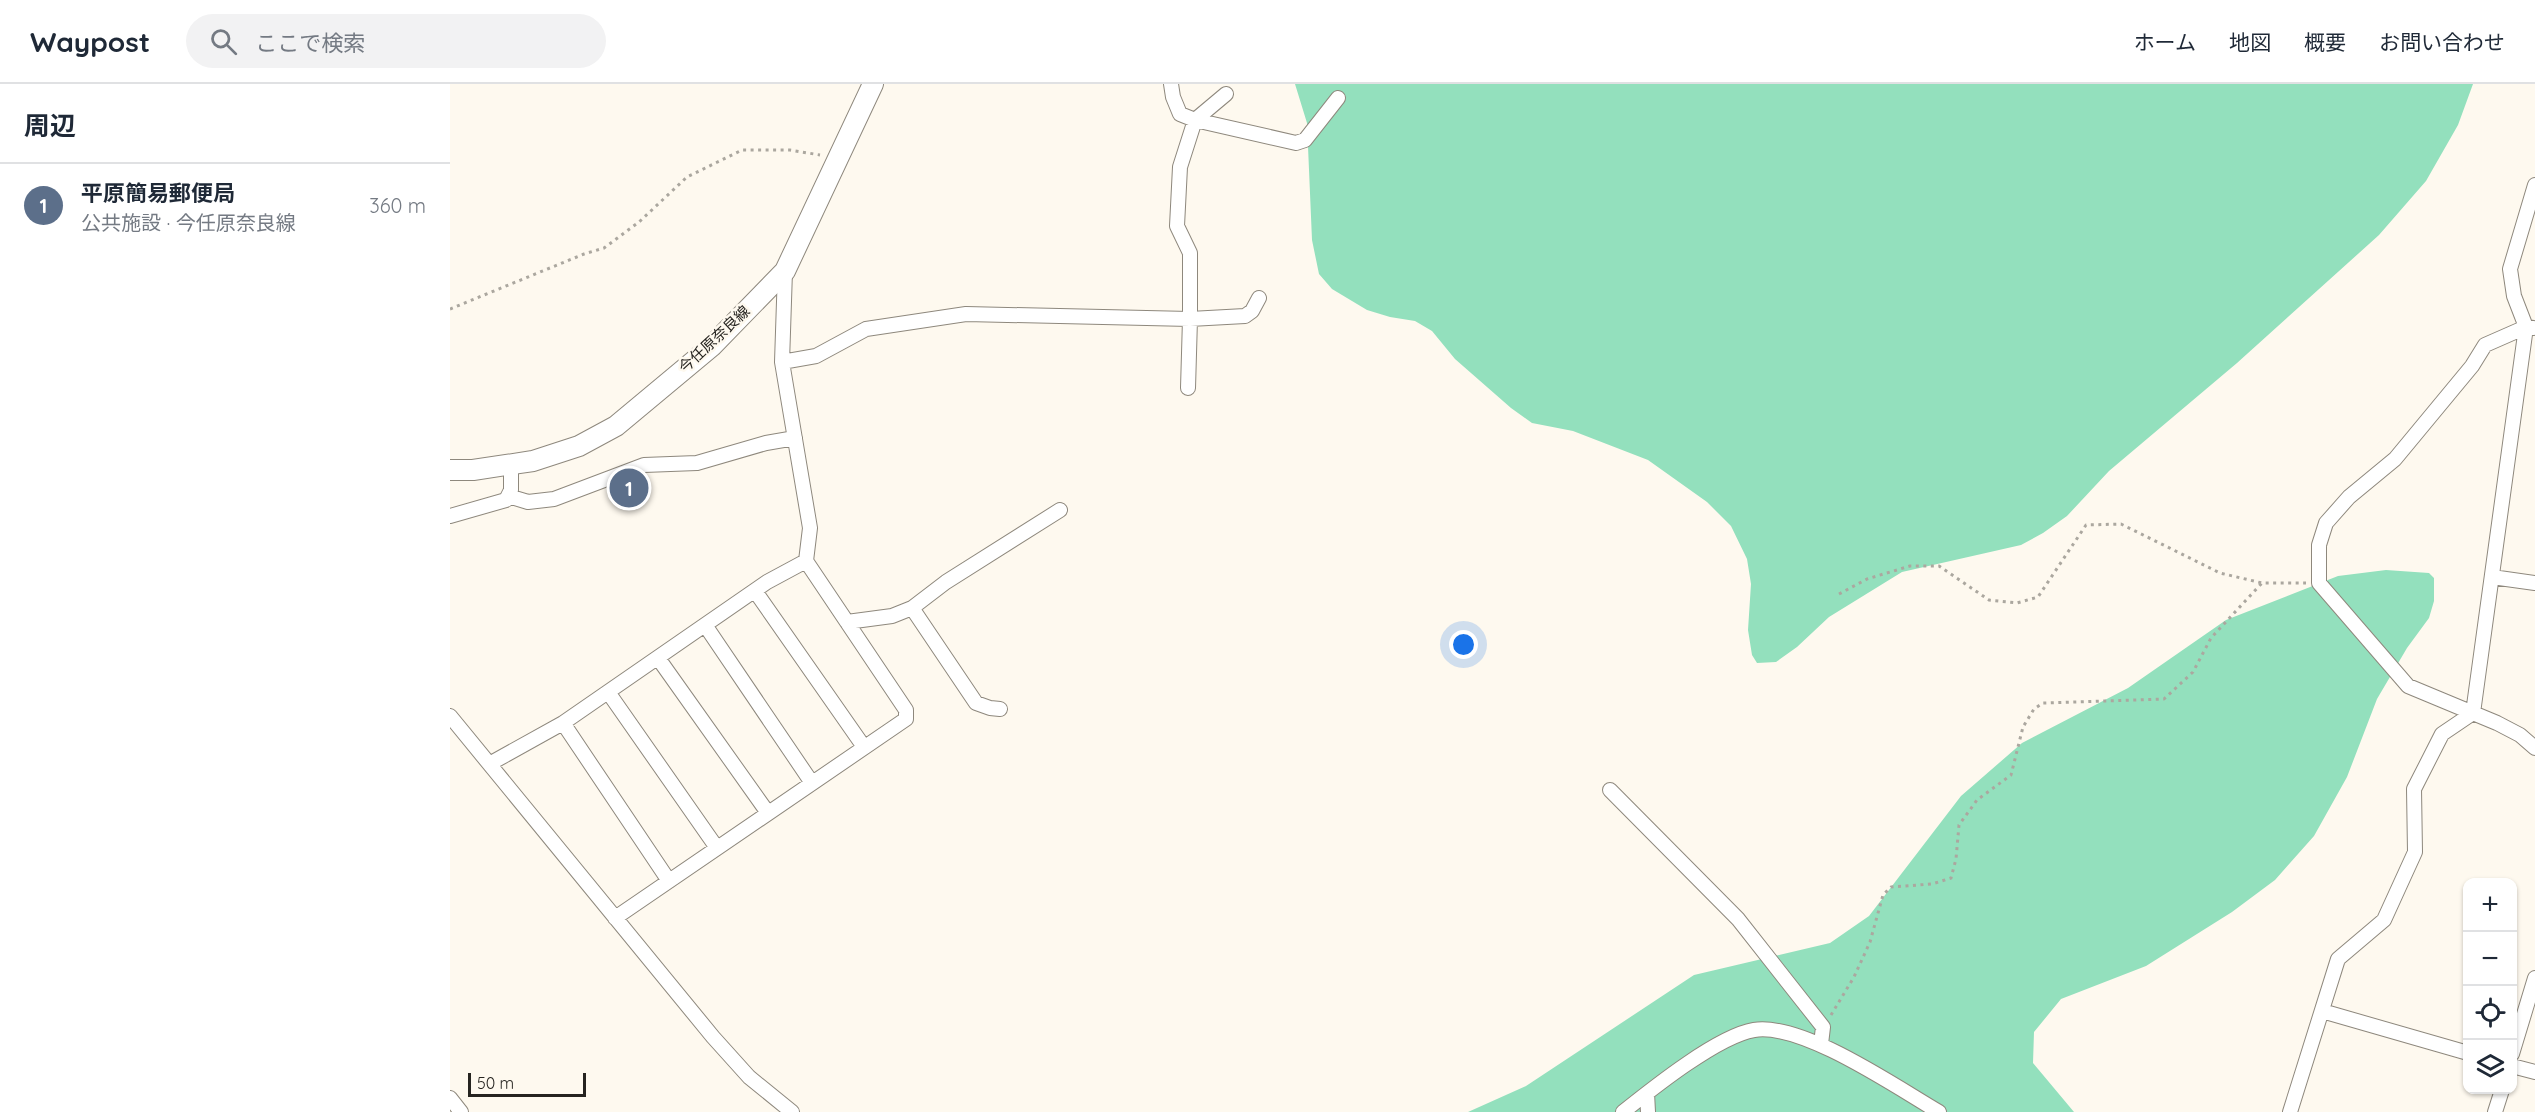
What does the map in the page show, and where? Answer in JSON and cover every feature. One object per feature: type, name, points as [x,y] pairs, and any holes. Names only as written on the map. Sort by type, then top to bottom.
[{"type":"main road","name":"今任原奈良線","points":[[450,470],[473,470],[554,456],[579,446],[616,426],[712,346],[785,271],[873,84]]},
{"type":"street","points":[[1171,84],[1173,97],[1180,114],[1195,120],[1296,143],[1305,140],[1338,98]]},
{"type":"street","points":[[1188,388],[1190,253],[1177,226],[1180,167],[1195,120],[1226,94]]},
{"type":"street","points":[[2290,1112],[2338,959],[2384,920],[2415,852],[2414,789],[2442,734],[2473,713],[2530,328],[2514,296],[2510,268],[2535,185]]},
{"type":"street","points":[[615,918],[906,719],[906,710],[806,561],[810,528],[782,362],[785,271]]},
{"type":"street","points":[[782,362],[816,356],[866,329],[966,314],[1190,318],[1245,316],[1252,311],[1259,298]]},
{"type":"street","points":[[2530,328],[2485,345],[2472,366],[2395,459],[2349,497],[2326,523],[2319,545],[2319,583],[2408,686],[2520,735],[2535,748]]},
{"type":"street","points":[[508,496],[528,502],[554,499],[644,465],[697,463],[766,443],[795,438]]},
{"type":"street","points":[[450,516],[506,500],[511,490],[511,464]]},
{"type":"street","points":[[847,622],[892,616],[912,608],[946,582],[1060,510]]},
{"type":"street","points":[[491,763],[564,723],[755,591],[806,561]]},
{"type":"street","points":[[2492,577],[2535,583]]},
{"type":"street","points":[[755,591],[864,747]]},
{"type":"street","points":[[912,608],[976,703],[1000,710]]},
{"type":"street","points":[[705,625],[812,783]]},
{"type":"street","points":[[658,658],[768,813]]},
{"type":"street","points":[[608,692],[717,848]]},
{"type":"street","points":[[450,716],[742,1069],[788,1111]]},
{"type":"street","points":[[564,723],[669,881]]},
{"type":"street","points":[[1610,790],[1738,920],[1823,1027],[1821,1044]]},
{"type":"street","points":[[2516,1040],[2535,978]]},
{"type":"street","points":[[2322,1011],[2463,1052]]},
{"type":"street","points":[[1623,1112],[1726,1039],[1755,1030],[1784,1032],[1821,1044],[1939,1112]]},
{"type":"street","points":[[2517,1067],[2535,1072]]},
{"type":"street","points":[[1647,1093],[1648,1112]]},
{"type":"street","points":[[2495,1112],[2500,1094]]},
{"type":"street","points":[[450,1098],[461,1112]]},
{"type":"path","points":[[450,309],[604,248],[639,222],[687,177],[742,150],[790,150],[840,157]]},
{"type":"path","points":[[1839,594],[1867,579],[1910,566],[1940,566],[1989,600],[2017,603],[2038,597],[2086,525],[2121,524],[2220,573],[2262,584],[2319,583]]},
{"type":"path","points":[[1823,1027],[1854,977],[1870,942],[1883,895],[1891,887],[1932,884],[1951,878],[1956,859],[1959,825],[1977,800],[2011,775],[2023,727],[2034,709],[2043,704],[2164,699],[2193,672],[2211,638],[2262,584]]},
{"type":"green space","points":[[1295,84],[2473,84],[2458,125],[2426,181],[2379,235],[2237,363],[2109,471],[2067,516],[2021,545],[1902,572],[1829,617],[1797,647],[1776,662],[1757,663],[1752,655],[1748,630],[1751,584],[1747,559],[1731,526],[1707,502],[1648,460],[1573,431],[1532,423],[1511,408],[1455,359],[1432,331],[1415,321],[1367,310],[1332,289],[1319,274],[1312,240],[1307,123]]},
{"type":"green space","points":[[2386,570],[2429,573],[2434,578],[2434,601],[2429,618],[2407,648],[2377,699],[2347,777],[2314,836],[2275,880],[2232,912],[2146,966],[2061,999],[2034,1032],[2033,1063],[2074,1112],[1468,1112],[1526,1086],[1694,975],[1830,943],[1869,916],[1961,796],[2022,743],[2128,688],[2226,620],[2338,576]]},
{"type":"place","name":"平原簡易郵便局","points":[[629,488]]}]
